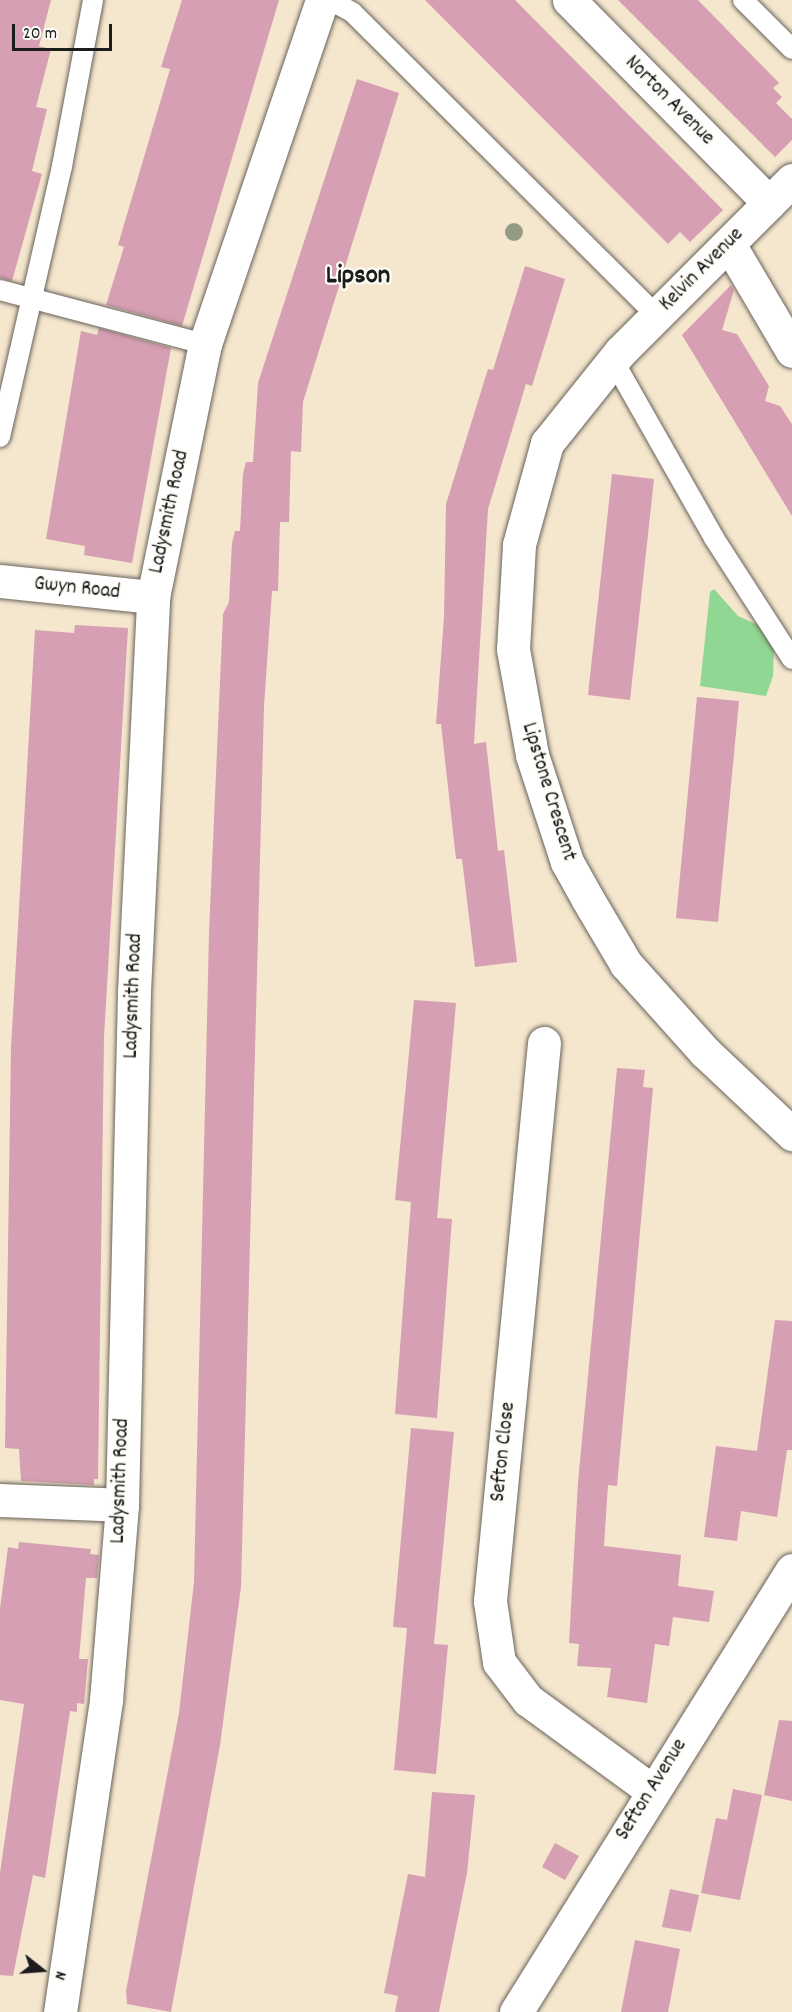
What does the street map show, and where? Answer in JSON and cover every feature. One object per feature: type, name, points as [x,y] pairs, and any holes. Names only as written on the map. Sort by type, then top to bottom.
[{"type":"street","name":"Ladysmith Road","points":[[60,2012],[106,1700],[122,1505],[134,991],[153,597],[205,344],[322,0]]},
{"type":"street","name":"Norton Avenue","points":[[569,0],[769,203]]},
{"type":"street","name":"Kelvin Avenue","points":[[613,360],[792,180]]},
{"type":"street","points":[[729,244],[792,351]]},
{"type":"street","name":"Lipstone Crescent","points":[[613,360],[547,443],[519,544],[513,649],[531,748],[567,862],[626,964],[705,1052],[792,1134]]},
{"type":"street","name":"Gwyn Road","points":[[0,581],[153,597]]},
{"type":"street","name":"Sefton Close","points":[[544,1043],[490,1601],[499,1662],[528,1700],[651,1790]]},
{"type":"street","points":[[0,1500],[122,1505]]},
{"type":"street","name":"Sefton Avenue","points":[[516,2012],[651,1790],[792,1570]]},
{"type":"lane","points":[[0,436],[62,166],[93,0]]},
{"type":"lane","points":[[330,0],[352,14],[656,315]]},
{"type":"lane","points":[[743,0],[792,49]]},
{"type":"lane","points":[[0,290],[205,344]]},
{"type":"lane","points":[[613,360],[714,538],[792,659]]},
{"type":"green space","points":[[714,589],[738,616],[767,629],[774,644],[773,676],[766,696],[700,686],[710,592]]},
{"type":"building","points":[[0,0],[51,0],[39,46],[51,49],[36,107],[47,109],[32,171],[42,174],[12,281],[0,278]]},
{"type":"building","points":[[182,0],[279,0],[182,326],[106,305],[124,247],[118,245],[170,69],[161,67]]},
{"type":"building","points":[[425,0],[515,0],[723,210],[690,242],[680,232],[668,244]]},
{"type":"building","points":[[618,0],[698,0],[779,83],[773,88],[782,97],[776,103],[792,119],[792,140],[775,157]]},
{"type":"building","points":[[357,79],[399,93],[303,402],[301,452],[291,451],[289,522],[280,522],[278,591],[272,591],[264,706],[241,1587],[220,1745],[171,2012],[127,2004],[126,1991],[179,1713],[194,1582],[209,933],[223,614],[229,602],[232,543],[235,531],[240,531],[243,474],[246,462],[253,462],[258,383]]},
{"type":"building","points":[[525,266],[565,279],[532,386],[526,384],[488,509],[474,744],[486,742],[498,851],[504,850],[517,962],[475,967],[462,859],[456,859],[441,724],[436,724],[444,617],[446,504],[488,369],[493,370]]},
{"type":"building","points":[[731,285],[734,290],[722,330],[737,334],[769,386],[765,401],[780,406],[792,424],[792,516],[682,335]]},
{"type":"building","points":[[99,328],[171,348],[132,563],[84,555],[85,546],[46,539],[81,331],[97,335]]},
{"type":"building","points":[[612,474],[654,479],[630,700],[588,695]]},
{"type":"building","points":[[75,625],[128,628],[104,1037],[98,1479],[94,1479],[94,1485],[21,1481],[19,1449],[5,1448],[11,1048],[35,630],[74,633]]},
{"type":"building","points":[[697,697],[739,701],[718,922],[676,918]]},
{"type":"building","points":[[414,1000],[456,1003],[437,1218],[452,1219],[437,1418],[395,1414],[411,1202],[395,1200]]},
{"type":"building","points":[[617,1068],[645,1070],[643,1087],[653,1088],[617,1486],[608,1485],[604,1546],[681,1555],[678,1586],[714,1591],[709,1622],[673,1617],[669,1646],[655,1644],[647,1703],[607,1697],[611,1668],[577,1666],[579,1644],[569,1643],[578,1482]]},
{"type":"building","points":[[775,1320],[792,1321],[792,1450],[787,1450],[777,1517],[741,1511],[737,1541],[704,1537],[716,1446],[757,1451]]},
{"type":"building","points":[[411,1428],[454,1432],[434,1644],[448,1645],[436,1774],[394,1770],[407,1628],[393,1627]]},
{"type":"building","points":[[19,1542],[91,1549],[90,1554],[99,1555],[97,1578],[86,1578],[79,1659],[88,1659],[84,1704],[77,1703],[77,1712],[70,1711],[45,1878],[33,1875],[13,1976],[0,1975],[0,1873],[24,1704],[0,1700],[0,1609],[8,1547],[18,1549]]},
{"type":"building","points":[[779,1720],[792,1721],[792,1801],[764,1795]]},
{"type":"building","points":[[733,1789],[762,1795],[740,1900],[701,1893],[716,1818],[727,1820]]},
{"type":"building","points":[[432,1792],[475,1795],[467,1873],[439,2012],[395,2012],[398,1996],[384,1993],[408,1874],[425,1877]]},
{"type":"building","points":[[555,1843],[579,1856],[565,1880],[542,1867]]},
{"type":"building","points":[[670,1889],[699,1895],[691,1932],[662,1927]]},
{"type":"building","points":[[635,1940],[680,1949],[668,2012],[621,2012]]},
{"type":"district","name":"Lipson","points":[[358,277]]}]
